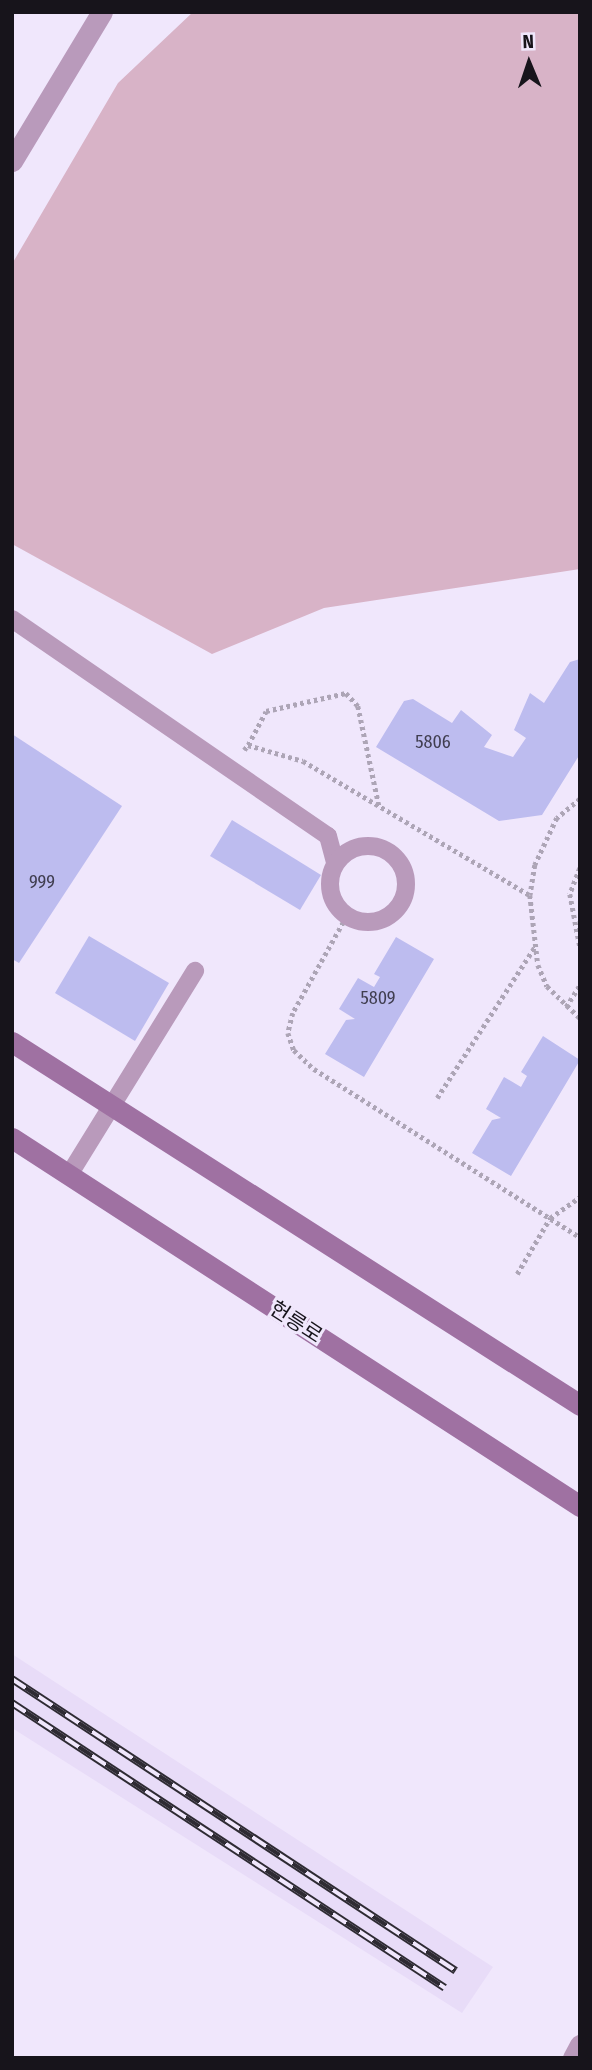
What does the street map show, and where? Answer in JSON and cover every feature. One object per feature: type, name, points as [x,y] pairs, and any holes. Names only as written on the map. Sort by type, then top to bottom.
[{"type":"main road","points":[[12,1042],[580,1405]]},
{"type":"main road","name":"헌릉로","points":[[12,1138],[580,1506]]},
{"type":"street","points":[[12,161],[102,12]]},
{"type":"street","points":[[573,2058],[580,2045]]},
{"type":"lane","points":[[12,619],[328,836],[335,863],[329,886],[347,916],[371,922],[394,912],[406,877],[393,855],[369,845],[335,863]]},
{"type":"lane","points":[[69,1175],[116,1106],[195,971]]},
{"type":"path","points":[[230,771],[266,711],[346,692],[358,706],[379,806]]},
{"type":"path","points":[[248,745],[303,761],[530,895]]},
{"type":"path","points":[[580,799],[557,818],[535,864],[530,895],[534,947],[547,986],[580,1018]]},
{"type":"path","points":[[580,868],[570,894],[580,947]]},
{"type":"path","points":[[347,916],[293,1013],[289,1033],[294,1050],[314,1069],[580,1237]]},
{"type":"path","points":[[437,1098],[534,947]]},
{"type":"path","points":[[566,1007],[580,985]]},
{"type":"path","points":[[517,1274],[550,1218],[580,1197]]},
{"type":"shaded area","points":[[193,12],[580,12],[580,569],[324,608],[212,654],[12,544],[12,264],[118,83]]},
{"type":"shaded area","points":[[12,1654],[493,1967],[462,2013],[12,1728]]},
{"type":"building","points":[[580,659],[580,754],[542,815],[499,821],[376,747],[404,701],[413,699],[452,723],[461,710],[492,735],[484,747],[513,757],[526,738],[514,730],[530,693],[544,703],[570,662]]},
{"type":"building","points":[[12,734],[122,806],[19,963],[12,959]]},
{"type":"building","points":[[232,820],[321,875],[300,910],[210,856]]},
{"type":"building","points":[[89,936],[169,983],[135,1041],[55,993]]},
{"type":"building","points":[[396,937],[434,959],[364,1077],[325,1054],[346,1020],[355,1019],[339,1009],[358,978],[374,987],[380,977],[374,974]]},
{"type":"building","points":[[543,1036],[580,1060],[511,1176],[472,1153],[492,1120],[501,1118],[486,1109],[504,1077],[521,1087],[527,1076],[521,1072]]},
{"type":"railway","points":[[12,1679],[456,1971]]},
{"type":"railway","points":[[12,1703],[445,1988]]}]
